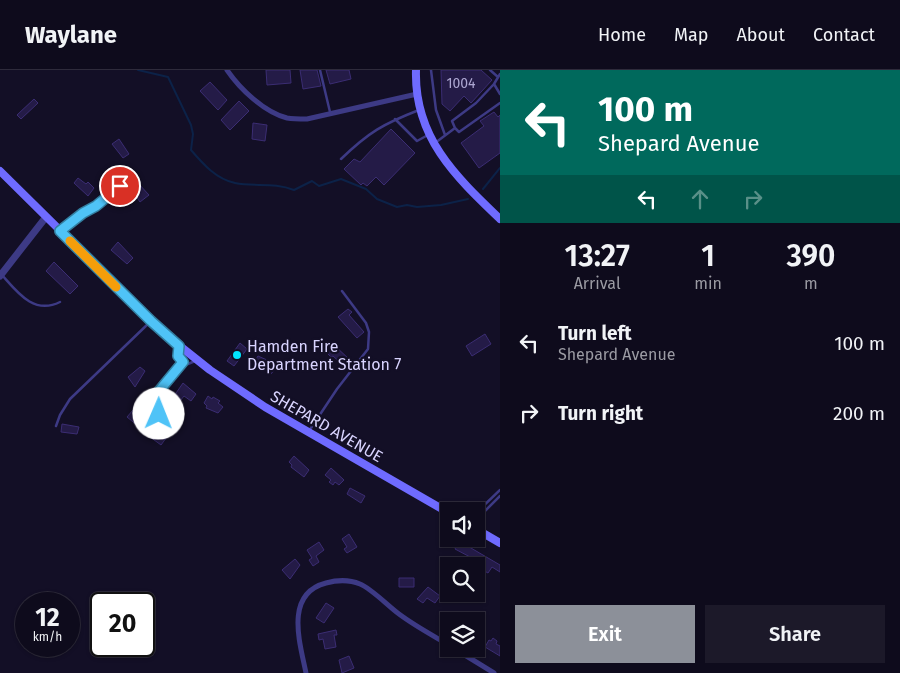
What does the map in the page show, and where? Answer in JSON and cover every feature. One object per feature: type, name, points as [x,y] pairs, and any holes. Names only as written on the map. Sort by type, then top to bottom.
[{"type":"main road","points":[[416,70],[420,109],[434,144],[454,172],[500,219]]},
{"type":"main road","name":"SHEPARD AVENUE","points":[[0,171],[151,321],[179,346],[265,407],[440,508]]},
{"type":"main road","points":[[485,534],[500,543]]},
{"type":"street","points":[[227,70],[249,94],[270,112],[288,118],[307,119],[417,94]]},
{"type":"street","points":[[1,275],[46,217]]},
{"type":"street","points":[[306,673],[297,630],[298,611],[306,595],[319,585],[339,579],[360,584],[401,615],[440,639]]},
{"type":"street","points":[[469,657],[494,673]]},
{"type":"street","points":[[482,673],[486,667]]},
{"type":"lane","points":[[320,70],[331,114]]},
{"type":"lane","points":[[431,70],[436,110],[445,135]]},
{"type":"lane","points":[[490,70],[499,76],[476,103],[453,120],[454,128],[459,132],[500,103]]},
{"type":"lane","points":[[494,84],[500,94]]},
{"type":"lane","points":[[341,159],[364,136],[382,125],[420,109]]},
{"type":"lane","points":[[395,119],[417,141],[429,134]]},
{"type":"lane","points":[[434,144],[454,128]]},
{"type":"lane","points":[[60,231],[123,185]]},
{"type":"lane","points":[[1,275],[33,304],[48,307],[60,302]]},
{"type":"lane","points":[[308,432],[337,389],[368,349],[369,332],[366,323],[342,291]]},
{"type":"lane","points":[[56,426],[70,399],[151,321]]},
{"type":"lane","points":[[179,346],[178,356],[183,362],[190,364],[197,359]]},
{"type":"lane","points":[[154,397],[159,418],[156,423],[140,412],[138,407],[144,399],[154,397],[183,362]]},
{"type":"lane","points":[[485,504],[500,490]]},
{"type":"lane","points":[[485,511],[500,496]]},
{"type":"building","points":[[266,70],[290,70],[291,83],[267,85]]},
{"type":"building","points":[[300,70],[317,70],[321,86],[303,89]]},
{"type":"building","points":[[326,70],[349,70],[351,79],[330,84]]},
{"type":"building","points":[[441,70],[481,70],[492,80],[471,103],[464,96],[450,111],[442,104]]},
{"type":"building","points":[[210,82],[227,100],[218,110],[200,91]]},
{"type":"building","points":[[34,99],[38,103],[21,119],[17,115]]},
{"type":"building","points":[[239,101],[249,111],[230,130],[221,120]]},
{"type":"building","points":[[494,112],[498,117],[500,115],[500,153],[479,168],[461,143],[484,126],[480,121]]},
{"type":"building","points":[[253,123],[267,125],[265,141],[252,139]]},
{"type":"building","points":[[391,129],[415,153],[384,185],[376,177],[367,186],[363,183],[361,185],[344,169],[354,159],[360,162]]},
{"type":"building","points":[[119,139],[129,154],[123,158],[112,144]]},
{"type":"building","points":[[78,178],[86,184],[88,182],[94,188],[88,196],[74,183]]},
{"type":"building","points":[[137,182],[149,195],[140,202],[130,187]]},
{"type":"building","points":[[118,242],[133,258],[127,264],[111,250]]},
{"type":"building","points":[[54,262],[78,286],[70,294],[46,271]]},
{"type":"building","points":[[348,309],[352,312],[349,315],[364,332],[357,338],[338,317]]},
{"type":"building","points":[[485,334],[491,344],[472,356],[466,346]]},
{"type":"building","points":[[240,343],[247,349],[234,366],[227,361]]},
{"type":"building","points":[[334,345],[350,360],[344,366],[326,352]]},
{"type":"building","points":[[258,356],[278,365],[271,374],[254,362]]},
{"type":"building","points":[[140,367],[145,371],[135,387],[128,377]]},
{"type":"building","points":[[183,383],[196,394],[191,401],[184,396],[180,401],[174,396]]},
{"type":"building","points":[[208,396],[220,401],[218,403],[223,407],[218,413],[206,408],[207,406],[204,403]]},
{"type":"building","points":[[133,410],[143,419],[138,426],[127,417]]},
{"type":"building","points":[[62,424],[79,427],[77,434],[61,432]]},
{"type":"building","points":[[152,426],[161,433],[166,426],[172,430],[161,445],[146,434]]},
{"type":"building","points":[[294,456],[309,470],[304,477],[291,467],[292,465],[289,462]]},
{"type":"building","points":[[331,468],[344,480],[339,485],[335,482],[333,485],[329,482],[331,480],[325,475]]},
{"type":"building","points":[[350,488],[365,496],[361,503],[347,494]]},
{"type":"building","points":[[349,534],[357,547],[347,553],[344,549],[347,547],[342,539]]},
{"type":"building","points":[[319,542],[324,550],[316,556],[319,562],[313,566],[309,560],[312,558],[307,550]]},
{"type":"building","points":[[456,547],[469,547],[500,565],[500,572],[492,567],[488,573],[485,571],[485,557],[470,557],[455,549]]},
{"type":"building","points":[[295,559],[300,565],[290,579],[282,570]]},
{"type":"building","points":[[399,578],[414,578],[414,587],[399,587]]},
{"type":"building","points":[[428,587],[440,596],[435,603],[427,598],[423,603],[417,599]]},
{"type":"building","points":[[326,603],[334,608],[324,623],[316,618]]},
{"type":"building","points":[[336,630],[337,635],[334,635],[336,647],[325,649],[323,639],[319,640],[318,634]]},
{"type":"building","points":[[493,638],[497,641],[496,644],[500,646],[500,656],[485,647],[489,640],[491,641]]},
{"type":"building","points":[[349,656],[354,668],[342,673],[339,660]]},
{"type":"waterway","points":[[138,70],[168,77],[191,125],[193,134],[191,150],[210,170],[228,181],[242,184],[279,186],[294,190],[312,181],[319,186],[341,179],[366,189],[377,199],[397,207],[407,205],[417,207],[441,205],[468,199]]},
{"type":"waterway","points":[[483,189],[500,168]]},
{"type":"slow traffic","points":[[70,241],[116,287]]},
{"type":"place","name":"Hamden Fire Department Station 7","points":[[237,355]]},
{"type":"route","points":[[120,186],[96,206],[83,213],[60,231],[179,346],[178,356],[183,362],[154,397],[159,414]]}]
